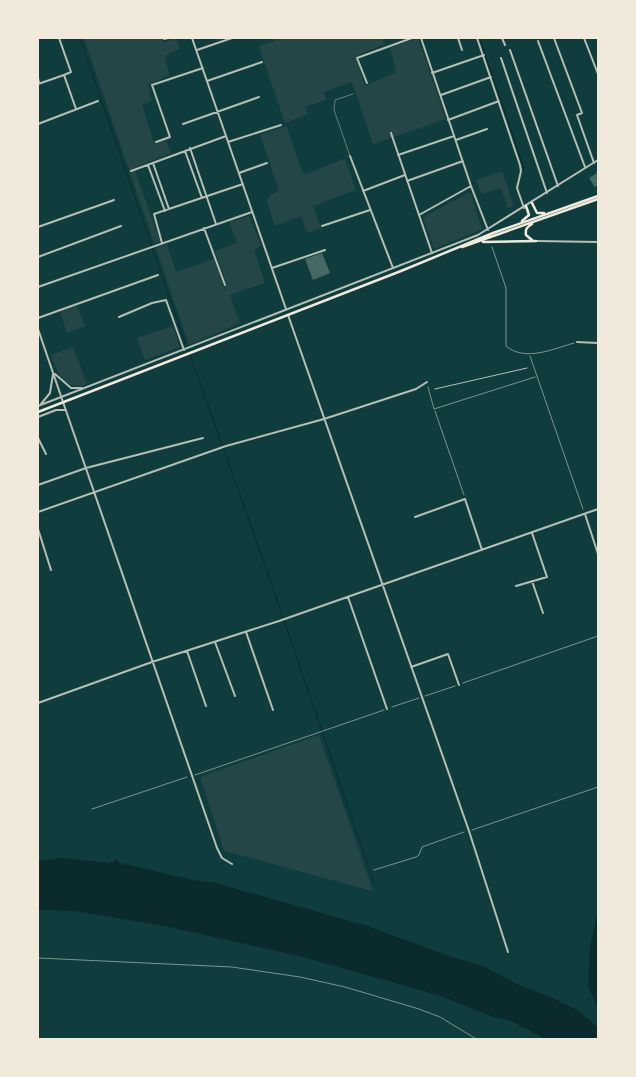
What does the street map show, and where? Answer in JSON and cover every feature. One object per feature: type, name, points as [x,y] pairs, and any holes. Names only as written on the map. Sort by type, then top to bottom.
[{"type":"main road","points":[[439,256],[515,225],[598,197]]},
{"type":"main road","points":[[38,412],[439,256],[598,197]]},
{"type":"main road","points":[[532,203],[537,213],[553,212]]},
{"type":"main road","points":[[515,225],[526,219],[529,215],[525,207]]},
{"type":"main road","points":[[536,241],[529,239],[526,232],[528,227],[539,220]]},
{"type":"main road","points":[[476,242],[536,241]]},
{"type":"street","points":[[38,78],[38,84],[71,72],[59,38]]},
{"type":"street","points":[[164,39],[168,38]]},
{"type":"street","points":[[192,38],[286,309]]},
{"type":"street","points":[[197,50],[232,38]]},
{"type":"street","points":[[367,83],[357,58],[412,38]]},
{"type":"street","points":[[421,38],[462,161],[488,230]]},
{"type":"street","points":[[458,38],[462,50]]},
{"type":"street","points":[[478,38],[520,165],[521,171],[518,188],[525,207]]},
{"type":"street","points":[[502,38],[505,45]]},
{"type":"street","points":[[554,38],[582,114],[577,115],[594,163]]},
{"type":"street","points":[[584,38],[598,74]]},
{"type":"street","points":[[538,41],[586,168]]},
{"type":"street","points":[[510,50],[558,186]]},
{"type":"street","points":[[432,73],[484,55]]},
{"type":"street","points":[[501,58],[547,193]]},
{"type":"street","points":[[208,81],[262,62]]},
{"type":"street","points":[[156,142],[170,137],[152,86],[203,68]]},
{"type":"street","points":[[64,75],[76,109]]},
{"type":"street","points":[[440,96],[491,77]]},
{"type":"street","points":[[183,124],[259,97]]},
{"type":"street","points":[[38,124],[98,101]]},
{"type":"street","points":[[448,120],[499,101]]},
{"type":"street","points":[[228,142],[281,125]]},
{"type":"street","points":[[455,140],[487,129]]},
{"type":"street","points":[[391,133],[432,253]]},
{"type":"street","points":[[131,171],[226,136]]},
{"type":"street","points":[[398,155],[454,136]]},
{"type":"street","points":[[190,148],[216,224]]},
{"type":"street","points":[[185,151],[202,198]]},
{"type":"street","points":[[350,156],[393,268]]},
{"type":"street","points":[[38,406],[488,230],[598,160]]},
{"type":"street","points":[[407,180],[462,161]]},
{"type":"street","points":[[153,163],[169,209]]},
{"type":"street","points":[[238,173],[267,163]]},
{"type":"street","points":[[148,164],[165,211]]},
{"type":"street","points":[[363,191],[405,176]]},
{"type":"street","points":[[161,244],[154,214],[242,184]]},
{"type":"street","points":[[419,215],[471,186]]},
{"type":"street","points":[[38,227],[114,200]]},
{"type":"street","points":[[322,226],[370,210]]},
{"type":"street","points":[[38,287],[252,212]]},
{"type":"street","points":[[38,257],[121,226]]},
{"type":"street","points":[[204,228],[225,285]]},
{"type":"street","points":[[536,241],[598,242]]},
{"type":"street","points":[[272,268],[325,250]]},
{"type":"street","points":[[38,318],[158,275]]},
{"type":"street","points":[[119,317],[152,303],[166,300],[184,350]]},
{"type":"street","points":[[288,314],[469,831],[508,952]]},
{"type":"street","points":[[38,329],[39,338],[53,372],[217,848],[222,858],[232,864]]},
{"type":"street","points":[[577,342],[598,343]]},
{"type":"street","points":[[435,389],[526,368]]},
{"type":"street","points":[[53,372],[63,383],[71,388],[84,388]]},
{"type":"street","points":[[38,406],[44,402],[50,393],[53,372]]},
{"type":"street","points":[[38,512],[226,446],[416,389],[427,382]]},
{"type":"street","points":[[38,418],[56,410],[66,410]]},
{"type":"street","points":[[38,438],[46,454]]},
{"type":"street","points":[[38,485],[86,468],[203,438]]},
{"type":"street","points":[[415,517],[465,499],[482,550]]},
{"type":"street","points":[[38,703],[152,662],[288,618],[598,509]]},
{"type":"street","points":[[585,514],[598,554]]},
{"type":"street","points":[[38,529],[51,570]]},
{"type":"street","points":[[516,586],[547,576],[532,533]]},
{"type":"street","points":[[532,581],[543,613]]},
{"type":"street","points":[[348,597],[387,709]]},
{"type":"street","points":[[246,632],[273,710]]},
{"type":"street","points":[[215,642],[235,696]]},
{"type":"street","points":[[186,651],[206,706]]},
{"type":"street","points":[[411,667],[448,654],[459,685]]},
{"type":"lane","points":[[350,156],[334,110],[335,100],[353,94]]},
{"type":"path","points":[[489,241],[506,288],[506,346],[512,352],[530,355],[577,342]]},
{"type":"path","points":[[530,355],[585,514]]},
{"type":"path","points":[[434,409],[537,377]]},
{"type":"path","points":[[427,382],[434,409],[465,499]]},
{"type":"path","points":[[92,809],[324,730]]},
{"type":"path","points":[[374,870],[416,857],[419,855],[422,847],[598,787]]},
{"type":"path","points":[[38,958],[232,967],[300,977],[345,987],[419,1009],[440,1017],[478,1040]]},
{"type":"shaded area","points":[[84,38],[162,38],[163,43],[176,38],[180,49],[165,56],[169,75],[148,85],[152,101],[142,105],[154,143],[166,140],[171,153],[134,168],[160,241],[154,243]]},
{"type":"shaded area","points":[[282,38],[382,38],[385,44],[356,56],[365,86],[396,72],[390,48],[418,38],[446,119],[373,144],[352,82],[324,92],[326,100],[305,107],[308,114],[285,123],[259,46]]},
{"type":"shaded area","points":[[286,126],[303,174],[343,159],[346,161],[356,190],[313,206],[321,228],[307,233],[301,216],[277,225],[274,224],[267,200],[271,194],[279,191],[260,135]]},
{"type":"shaded area","points":[[502,171],[514,206],[508,208],[501,188],[481,194],[476,180]]},
{"type":"shaded area","points":[[470,192],[482,229],[434,249],[423,217]]},
{"type":"shaded area","points":[[249,216],[261,245],[254,250],[265,283],[230,295],[240,323],[189,345],[156,248],[167,244],[176,272],[214,259],[224,287],[227,286],[215,251],[237,243],[229,222]]},
{"type":"shaded area","points":[[77,306],[85,326],[67,333],[60,312]]},
{"type":"shaded area","points":[[173,326],[180,347],[145,360],[137,338]]},
{"type":"shaded area","points":[[73,347],[87,384],[79,386],[67,383],[59,374],[53,361],[51,355]]},
{"type":"shaded area","points":[[319,735],[373,891],[224,851],[200,777]]},
{"type":"shaded area","points":[[62,858],[110,863],[116,859],[119,863],[216,883],[367,926],[449,956],[483,966],[519,985],[553,998],[577,1010],[598,1027],[598,1039],[546,1039],[511,1021],[494,1017],[438,995],[303,957],[169,927],[72,911],[38,910],[38,861]]},
{"type":"shaded area","points":[[598,911],[598,1009],[588,986],[590,946]]},
{"type":"building","points":[[598,170],[598,185],[595,187],[589,178],[597,173]]},
{"type":"building","points":[[322,253],[330,273],[313,280],[305,259]]},
{"type":"waterway","points":[[80,38],[186,345]]},
{"type":"waterway","points":[[480,38],[524,169]]},
{"type":"waterway","points":[[190,355],[265,565],[374,883]]}]
